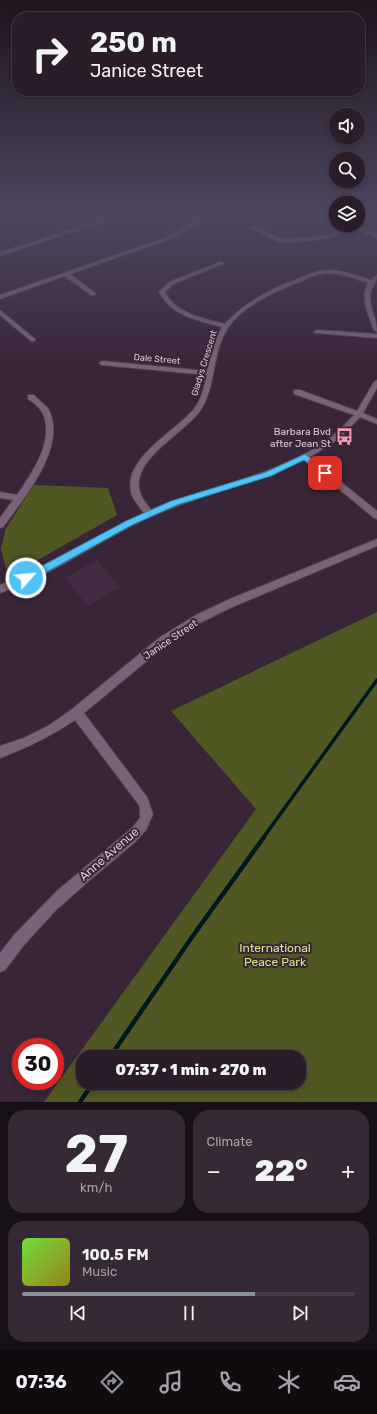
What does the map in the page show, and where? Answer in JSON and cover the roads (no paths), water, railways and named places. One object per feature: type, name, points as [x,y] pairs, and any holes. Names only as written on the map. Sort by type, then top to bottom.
[{"type":"street","points":[[0,297],[82,268]]},
{"type":"street","points":[[208,268],[166,286],[162,292],[164,298],[184,312],[201,320],[226,326]]},
{"type":"street","name":"Gladys Crescent","points":[[149,513],[139,501],[135,491],[136,473],[150,454],[200,405],[212,373],[215,353],[226,326],[253,302],[321,272],[340,272],[371,282]]},
{"type":"street","points":[[66,274],[93,294]]},
{"type":"street","points":[[377,277],[371,282],[366,296],[377,330]]},
{"type":"street","points":[[0,312],[33,340]]},
{"type":"street","points":[[317,332],[377,336]]},
{"type":"street","name":"Dale Street","points":[[102,363],[212,373]]},
{"type":"street","points":[[0,587],[32,575],[149,513],[174,503],[268,474],[305,456],[339,433],[358,413],[369,398],[377,382]]},
{"type":"street","points":[[297,392],[358,413],[377,422]]},
{"type":"street","points":[[0,525],[38,468],[50,440],[51,427],[44,407],[31,397]]},
{"type":"street","points":[[305,456],[377,516]]},
{"type":"street","points":[[0,495],[18,498]]},
{"type":"street","name":"Janice Street","points":[[0,752],[29,741],[77,713],[151,650],[187,625],[215,610],[377,542]]},
{"type":"street","name":"Anne Avenue","points":[[0,965],[48,909],[85,874],[136,833],[146,819],[147,807],[77,713]]},
{"type":"waterway","points":[[263,838],[377,680]]},
{"type":"waterway","points":[[115,1050],[192,937],[264,837]]},
{"type":"waterway","points":[[80,1102],[88,1090]]},
{"type":"place","name":"Barbara Bvd after Jean St","points":[[344,437]]},
{"type":"park label","name":"International Peace Park","points":[[275,955]]}]
